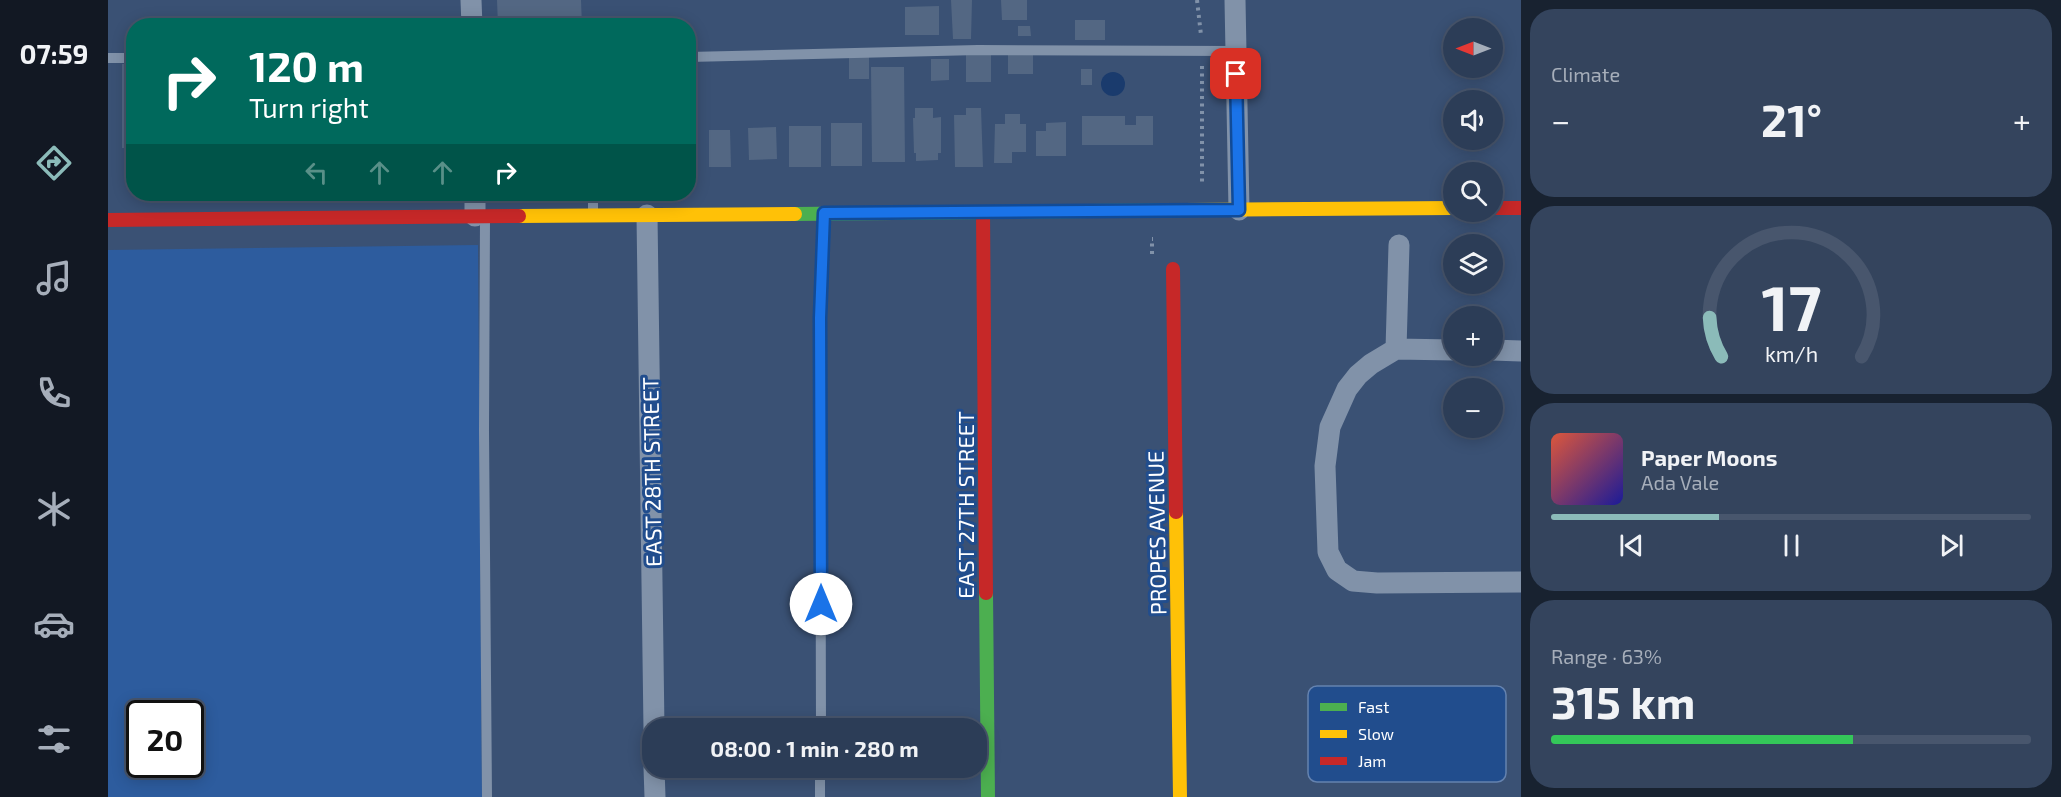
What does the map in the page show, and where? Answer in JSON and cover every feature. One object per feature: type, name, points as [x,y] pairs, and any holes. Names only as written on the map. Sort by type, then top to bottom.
[{"type":"main road","points":[[108,220],[1443,208]]},
{"type":"main road","points":[[1503,208],[1521,208]]},
{"type":"main road","name":"EAST 27TH STREET","points":[[983,212],[988,797]]},
{"type":"main road","name":"PROPES AVENUE","points":[[1173,269],[1180,797]]},
{"type":"street","points":[[471,0],[472,18]]},
{"type":"street","points":[[1235,0],[1239,210]]},
{"type":"street","points":[[477,201],[480,216]]},
{"type":"street","name":"EAST 28TH STREET","points":[[647,215],[654,718]]},
{"type":"street","points":[[1396,349],[1399,244]]},
{"type":"street","points":[[1443,350],[1396,349],[1358,375],[1347,389],[1330,427],[1325,466],[1328,552],[1337,570],[1353,581],[1377,583],[1521,582]]},
{"type":"street","points":[[1503,350],[1521,351]]},
{"type":"street","points":[[654,778],[655,797]]},
{"type":"lane","points":[[696,57],[978,50],[1236,51]]},
{"type":"lane","points":[[108,58],[126,58]]},
{"type":"lane","points":[[593,201],[593,215]]},
{"type":"lane","points":[[821,718],[820,318],[824,213]]},
{"type":"lane","points":[[480,216],[487,797]]},
{"type":"lane","points":[[820,778],[820,797]]},
{"type":"path","points":[[1197,0],[1202,31],[1203,210]]},
{"type":"shaded area","points":[[1108,72],[1118,72],[1125,79],[1125,89],[1118,96],[1108,96],[1101,89],[1101,79]]},
{"type":"shaded area","points":[[478,245],[482,797],[108,797],[108,250]]},
{"type":"building","points":[[497,0],[581,0],[582,18],[498,18]]},
{"type":"building","points":[[951,0],[972,0],[971,39],[953,39]]},
{"type":"building","points":[[1001,0],[1027,0],[1027,20],[1002,20]]},
{"type":"building","points":[[939,6],[939,35],[905,35],[905,7]]},
{"type":"building","points":[[1075,20],[1105,20],[1105,40],[1075,40]]},
{"type":"building","points":[[1018,26],[1030,26],[1031,36],[1018,36]]},
{"type":"building","points":[[1008,53],[1033,53],[1033,74],[1008,74]]},
{"type":"building","points":[[966,54],[991,54],[991,82],[966,82]]},
{"type":"building","points":[[849,56],[869,56],[869,79],[849,79]]},
{"type":"building","points":[[931,59],[949,59],[949,80],[931,81]]},
{"type":"building","points":[[122,64],[126,64],[126,148],[122,148]]},
{"type":"building","points":[[871,67],[904,67],[905,162],[872,162]]},
{"type":"building","points":[[1081,69],[1092,69],[1092,85],[1081,85]]},
{"type":"building","points":[[915,108],[933,108],[933,118],[941,117],[941,153],[938,153],[938,160],[916,161],[913,118],[915,118]]},
{"type":"building","points":[[966,108],[981,108],[983,167],[955,167],[954,115],[966,115]]},
{"type":"building","points":[[1005,114],[1020,114],[1020,124],[1026,124],[1026,152],[1012,152],[1012,163],[994,163],[995,124],[1005,124]]},
{"type":"building","points":[[1082,116],[1125,116],[1125,125],[1136,125],[1136,116],[1153,116],[1153,145],[1082,145]]},
{"type":"building","points":[[1066,122],[1066,156],[1036,156],[1036,131],[1046,131],[1046,123]]},
{"type":"building","points":[[831,123],[862,123],[862,166],[831,166]]},
{"type":"building","points":[[789,126],[821,126],[821,167],[789,167]]},
{"type":"building","points":[[776,127],[777,159],[749,160],[748,128]]},
{"type":"building","points":[[709,130],[730,130],[731,167],[709,167]]},
{"type":"traffic: fast","points":[[795,214],[1185,210]]},
{"type":"traffic: fast","points":[[986,593],[988,797]]},
{"type":"traffic: slow","points":[[1185,210],[1443,208]]},
{"type":"traffic: slow","points":[[519,216],[795,214]]},
{"type":"traffic: slow","points":[[1176,512],[1180,797]]},
{"type":"traffic: jam","points":[[1503,208],[1521,208]]},
{"type":"traffic: jam","points":[[983,212],[986,593]]},
{"type":"traffic: jam","points":[[108,220],[519,216]]},
{"type":"traffic: jam","points":[[1173,269],[1176,512]]},
{"type":"route","points":[[821,604],[820,318],[824,213],[1239,210],[1236,74]]}]
